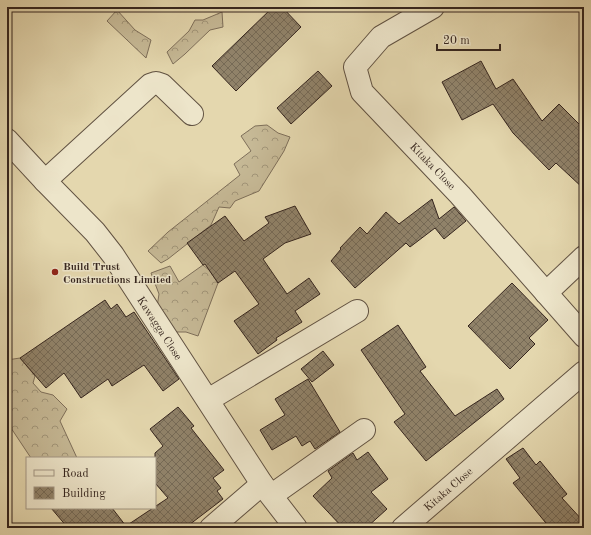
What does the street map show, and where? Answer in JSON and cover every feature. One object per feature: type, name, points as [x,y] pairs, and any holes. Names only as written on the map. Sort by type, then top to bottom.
[{"type":"street","name":"Kitaka Close","points":[[433,7],[381,37],[355,67],[362,92],[460,195],[584,336]]},
{"type":"street","points":[[45,181],[150,85],[156,83],[162,85],[192,114]]},
{"type":"street","name":"Kawagga Close","points":[[7,140],[95,232],[113,255],[267,490],[296,528]]},
{"type":"street","points":[[546,293],[584,257]]},
{"type":"street","points":[[208,400],[357,310]]},
{"type":"street","name":"Kitaka Close","points":[[403,528],[584,372]]},
{"type":"street","points":[[210,528],[267,490],[364,430]]},
{"type":"green space","points":[[117,10],[135,30],[151,40],[146,58],[107,21]]},
{"type":"green space","points":[[222,12],[223,27],[210,30],[173,64],[167,52],[189,31],[195,20],[203,20]]},
{"type":"green space","points":[[267,125],[278,133],[290,137],[284,151],[259,191],[235,201],[230,208],[219,207],[211,225],[161,263],[148,251],[168,232],[240,175],[234,164],[251,151],[241,136],[255,126]]},
{"type":"green space","points":[[203,265],[209,270],[218,283],[198,336],[186,332],[163,332],[155,320],[159,294],[151,273],[170,266],[179,282]]},
{"type":"green space","points":[[20,358],[35,376],[33,383],[41,392],[53,395],[67,409],[60,421],[77,457],[30,457],[7,422],[7,360]]},
{"type":"building","points":[[273,7],[282,7],[301,27],[236,91],[212,66]]},
{"type":"building","points":[[481,61],[496,89],[513,79],[542,121],[559,104],[584,129],[584,189],[556,163],[549,170],[513,133],[493,104],[462,120],[442,82]]},
{"type":"building","points":[[318,71],[332,86],[291,124],[277,108]]},
{"type":"building","points":[[432,199],[439,219],[454,207],[466,221],[444,239],[435,228],[410,247],[406,243],[355,288],[331,261],[341,249],[340,248],[360,227],[367,234],[386,212],[399,224]]},
{"type":"building","points":[[295,206],[311,234],[285,243],[263,259],[287,294],[309,278],[320,294],[295,311],[302,322],[276,338],[277,340],[258,354],[234,321],[259,304],[235,271],[218,283],[205,264],[203,265],[187,243],[225,216],[244,241],[269,223],[265,217]]},
{"type":"building","points":[[512,283],[548,320],[529,338],[535,344],[510,369],[468,326]]},
{"type":"building","points":[[105,300],[111,309],[117,304],[126,317],[134,312],[179,379],[163,391],[144,365],[112,386],[108,379],[81,398],[64,373],[46,388],[20,358]]},
{"type":"building","points":[[398,325],[426,367],[420,371],[455,416],[497,389],[504,399],[426,461],[394,422],[405,414],[361,350]]},
{"type":"building","points":[[323,351],[334,365],[312,382],[301,369]]},
{"type":"building","points":[[308,379],[340,432],[315,449],[310,441],[302,446],[296,436],[272,450],[260,430],[285,415],[275,399]]},
{"type":"building","points":[[178,407],[194,426],[191,428],[224,470],[213,478],[221,488],[217,491],[223,499],[185,528],[68,528],[52,509],[113,509],[126,526],[152,509],[156,509],[156,506],[168,498],[156,484],[155,453],[163,446],[150,429]]},
{"type":"building","points":[[523,448],[536,465],[540,461],[567,494],[562,498],[584,522],[584,528],[550,528],[513,483],[520,478],[506,459]]},
{"type":"building","points":[[368,452],[388,479],[371,492],[387,509],[366,528],[343,528],[313,496],[332,478],[328,471],[353,453],[357,460]]},
{"type":"place","name":"Build Trust Constructions Limited","points":[[55,272]]}]
